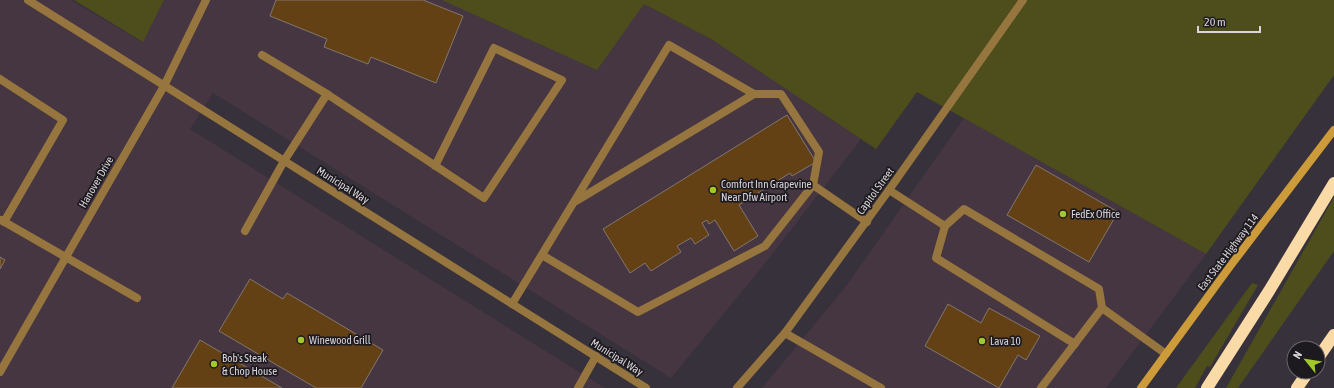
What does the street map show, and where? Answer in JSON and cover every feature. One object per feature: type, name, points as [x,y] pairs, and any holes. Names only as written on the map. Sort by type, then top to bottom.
[{"type":"highway","points":[[1206,388],[1269,291],[1334,183]]},
{"type":"highway","points":[[1326,346],[1334,335]]},
{"type":"main road","name":"East State Highway 114","points":[[1142,388],[1334,130]]},
{"type":"street","name":"Municipal Way","points":[[28,0],[646,388]]},
{"type":"street","name":"Hanover Drive","points":[[0,372],[164,86],[206,0]]},
{"type":"street","name":"Capitol Street","points":[[737,388],[786,333],[867,222],[1023,0]]},
{"type":"street","points":[[512,304],[669,45],[754,94],[780,94],[818,152],[813,185],[765,246],[638,312],[542,255]]},
{"type":"street","points":[[262,55],[327,94],[435,166],[484,198],[562,80],[494,48],[435,166]]},
{"type":"street","points":[[0,79],[63,120],[2,220],[138,298]]},
{"type":"street","points":[[244,231],[284,161],[327,94]]},
{"type":"street","points":[[574,202],[754,94]]},
{"type":"street","points":[[813,185],[867,222]]},
{"type":"street","points":[[889,190],[945,226]]},
{"type":"street","points":[[1075,344],[936,258],[945,226],[964,209],[1099,289],[1102,308],[1166,354]]},
{"type":"street","points":[[1041,388],[1102,308]]},
{"type":"street","points":[[786,333],[881,388]]},
{"type":"street","points":[[578,388],[596,356]]},
{"type":"shaded area","points":[[0,0],[71,0],[142,42],[164,0],[442,0],[449,3],[644,4],[711,39],[861,139],[766,262],[671,378],[213,93],[190,129],[605,388],[0,388]]},
{"type":"shaded area","points":[[74,0],[164,0],[143,42]]},
{"type":"shaded area","points":[[442,0],[1334,0],[1334,75],[1206,254],[917,92],[876,149],[711,39],[644,4],[597,70]]},
{"type":"shaded area","points":[[964,118],[1206,254],[1106,388],[762,388],[847,285]]},
{"type":"shaded area","points":[[1334,197],[1334,251],[1238,388],[1226,388]]},
{"type":"shaded area","points":[[1252,283],[1258,285],[1210,367],[1207,366],[1195,388],[1176,388]]},
{"type":"building","points":[[276,0],[423,0],[463,16],[436,83],[371,57],[368,64],[324,47],[327,39],[270,16]]},
{"type":"building","name":"Comfort Inn Grapevine Near Dfw Airport","points":[[787,115],[816,162],[792,176],[790,173],[739,205],[758,236],[734,251],[715,220],[709,224],[707,220],[702,223],[709,235],[695,244],[691,238],[677,246],[681,252],[651,271],[645,263],[630,273],[603,229]]},
{"type":"building","name":"FedEx Office","points":[[1036,165],[1118,212],[1089,262],[1007,215]]},
{"type":"building","points":[[0,257],[5,260],[0,269]]},
{"type":"building","name":"Winewood Grill","points":[[250,279],[283,299],[287,293],[383,350],[361,388],[316,388],[219,331]]},
{"type":"building","name":"Lava 10","points":[[948,304],[981,323],[989,308],[1040,336],[1026,360],[1018,355],[999,388],[925,346]]},
{"type":"building","name":"Bob's Steak & Chop House","points":[[200,340],[282,388],[172,388]]},
{"type":"place","name":"Comfort Inn Grapevine Near Dfw Airport","points":[[713,190]]},
{"type":"place","name":"FedEx Office","points":[[1063,214]]},
{"type":"place","name":"Winewood Grill","points":[[301,340]]},
{"type":"place","name":"Lava 10","points":[[982,341]]},
{"type":"place","name":"Bob's Steak & Chop House","points":[[214,364]]}]
